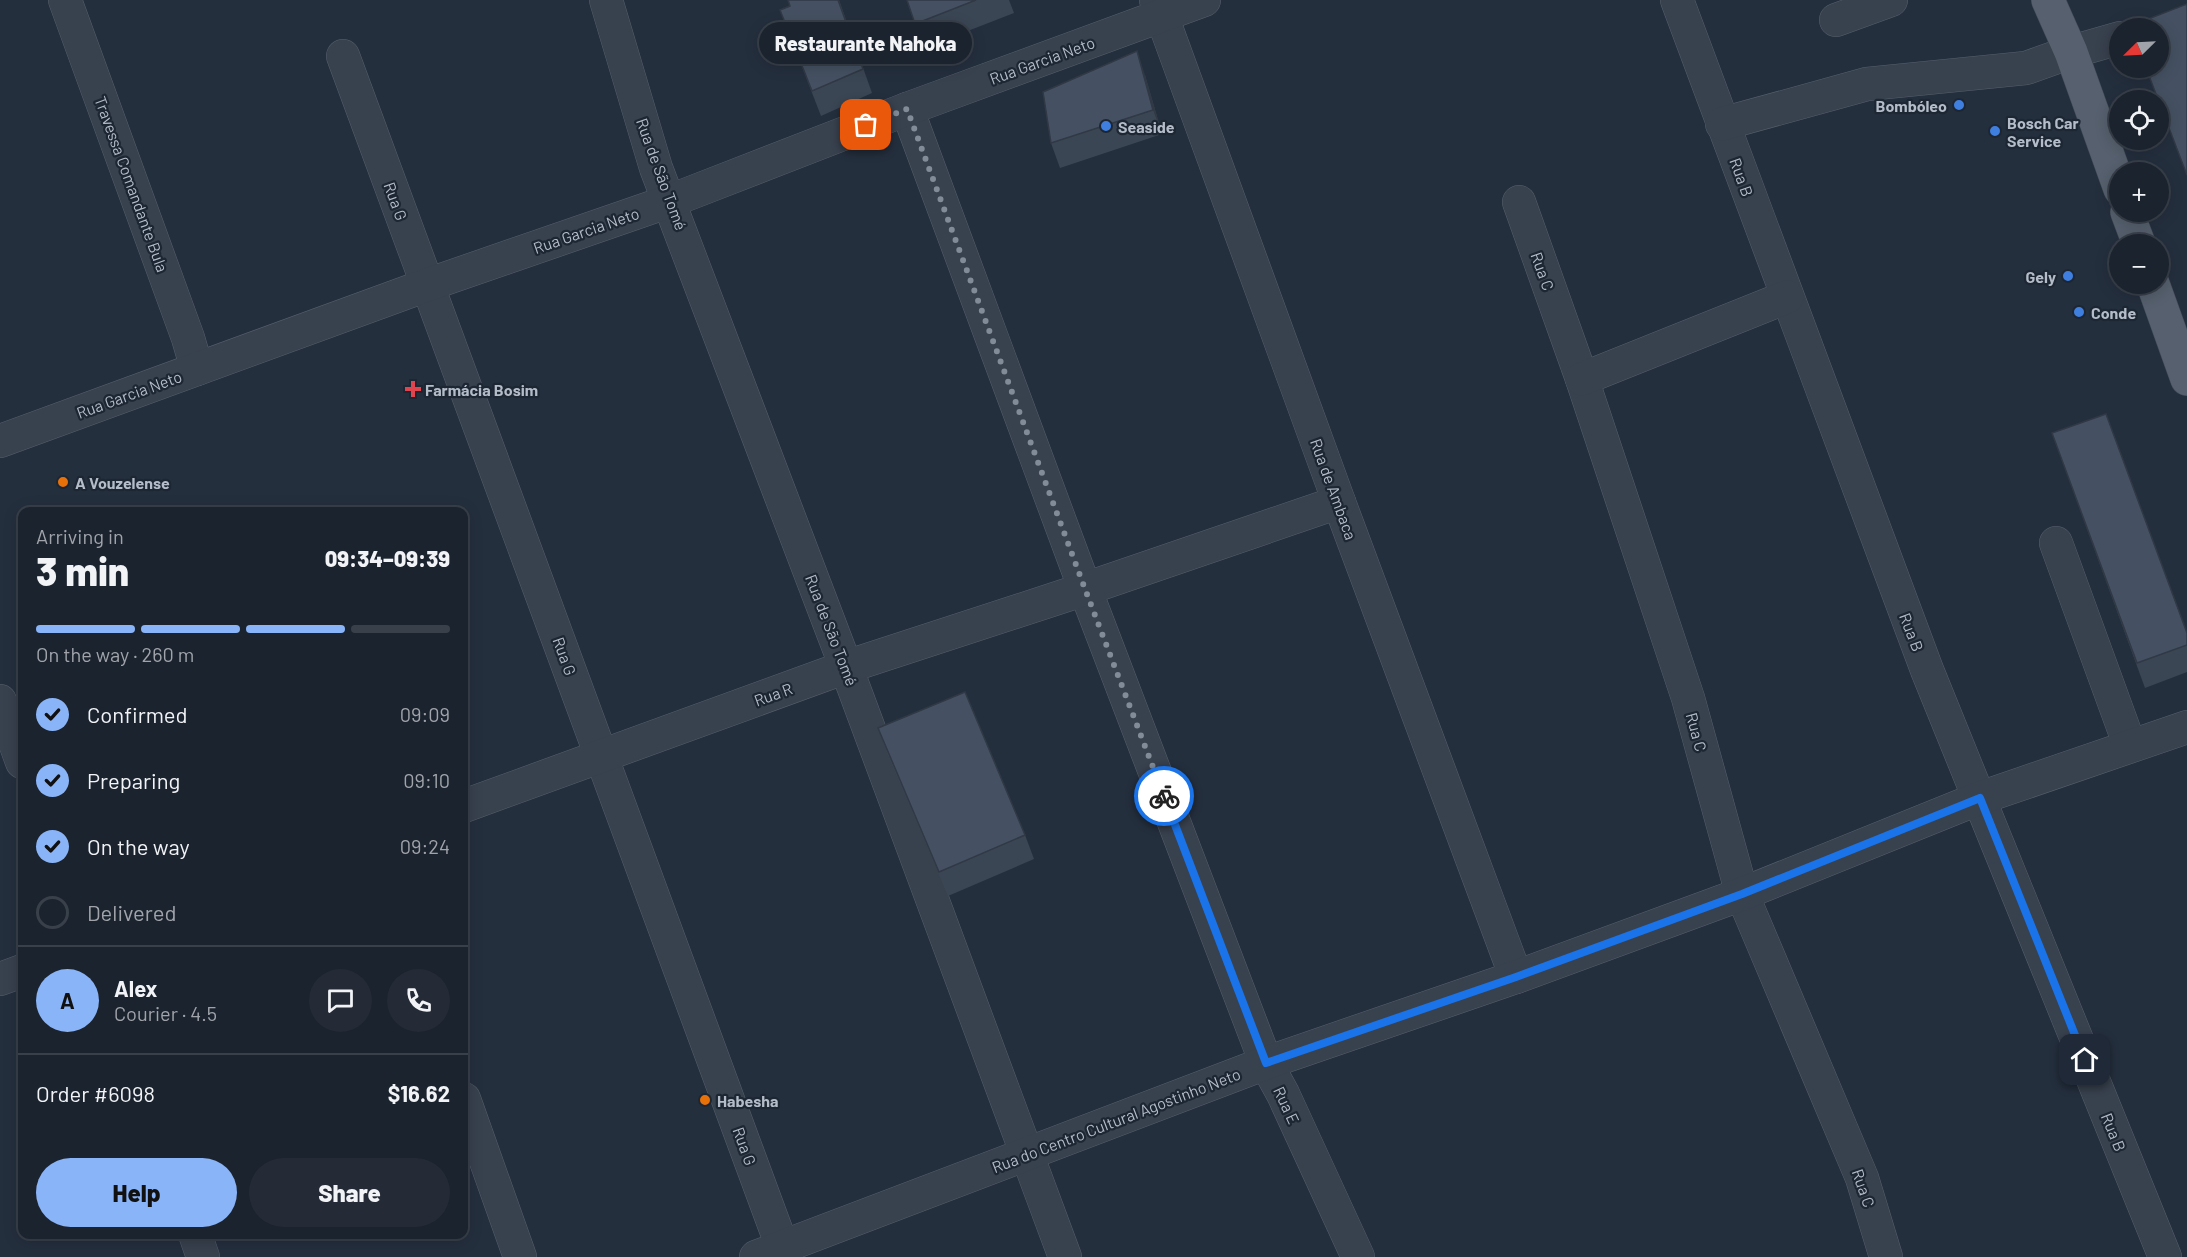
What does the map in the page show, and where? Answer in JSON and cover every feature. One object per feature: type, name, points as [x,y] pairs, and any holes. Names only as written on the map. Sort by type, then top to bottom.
[{"type":"main road","points":[[2048,0],[2071,52],[2110,162]]},
{"type":"main road","points":[[2157,294],[2187,379]]},
{"type":"street","name":"Travessa Comandante Bula","points":[[65,0],[180,316],[197,369]]},
{"type":"street","name":"Rua de São Tomé","points":[[606,0],[657,168],[846,667],[1065,1257]]},
{"type":"street","name":"Rua Garcia Neto","points":[[0,441],[428,285],[670,201],[1159,8],[1204,0]]},
{"type":"street","name":"Rua B","points":[[1677,0],[1884,561],[2165,1257]]},
{"type":"street","points":[[1836,20],[1891,0]]},
{"type":"street","name":"Rua de Ambaca","points":[[1159,8],[1339,502],[1516,977]]},
{"type":"street","points":[[1722,124],[1867,84],[2026,68],[2109,41]]},
{"type":"street","name":"Rua G","points":[[343,56],[602,756],[775,1254]]},
{"type":"street","name":"Rua E","points":[[907,109],[1085,589],[1266,1063],[1283,1094],[1358,1257]]},
{"type":"street","name":"Rua C","points":[[1519,202],[1582,379],[1688,698],[1742,894],[1862,1178],[1886,1257]]},
{"type":"street","points":[[1582,379],[1787,297]]},
{"type":"street","name":"Rua R","points":[[468,805],[846,667],[1085,589],[1339,502]]},
{"type":"street","points":[[2056,543],[2130,746]]},
{"type":"street","points":[[0,700],[18,751]]},
{"type":"street","name":"Rua do Centro Cultural Agostinho Neto","points":[[775,1254],[1026,1153],[1266,1063],[1516,977],[1742,894],[1980,798],[2187,727]]},
{"type":"street","points":[[0,980],[18,973]]},
{"type":"street","points":[[468,1110],[520,1257]]},
{"type":"street","points":[[197,1239],[203,1257]]},
{"type":"building","points":[[788,0],[838,0],[863,69],[812,91],[780,10],[790,6]]},
{"type":"building","points":[[907,0],[976,0],[915,24]]},
{"type":"building","points":[[2187,4],[2187,175],[2169,128],[2169,90],[2154,90],[2150,78],[2169,78],[2169,18],[2151,18]]},
{"type":"building","points":[[1137,51],[1153,110],[1051,143],[1043,92]]},
{"type":"building","points":[[2106,414],[2187,633],[2187,645],[2137,663],[2052,433]]},
{"type":"building","points":[[965,692],[1025,835],[939,872],[878,728]]},
{"type":"way so far","points":[[866,125],[907,109],[1164,796]]},
{"type":"place","name":"Bombóleo","points":[[1959,105]]},
{"type":"place","name":"Restaurante Nahoka","points":[[866,125]]},
{"type":"place","name":"Seaside","points":[[1106,126]]},
{"type":"place","name":"Bosch Car Service","points":[[1995,131]]},
{"type":"place","name":"Gely","points":[[2068,276]]},
{"type":"place","name":"Conde","points":[[2079,312]]},
{"type":"place","name":"Farmácia Bosim","points":[[413,389]]},
{"type":"place","name":"A Vouzelense","points":[[63,482]]},
{"type":"place","name":"Habesha","points":[[705,1100]]},
{"type":"route","points":[[1164,796],[1266,1063],[1516,977],[1742,894],[1980,798],[2085,1060]]}]
